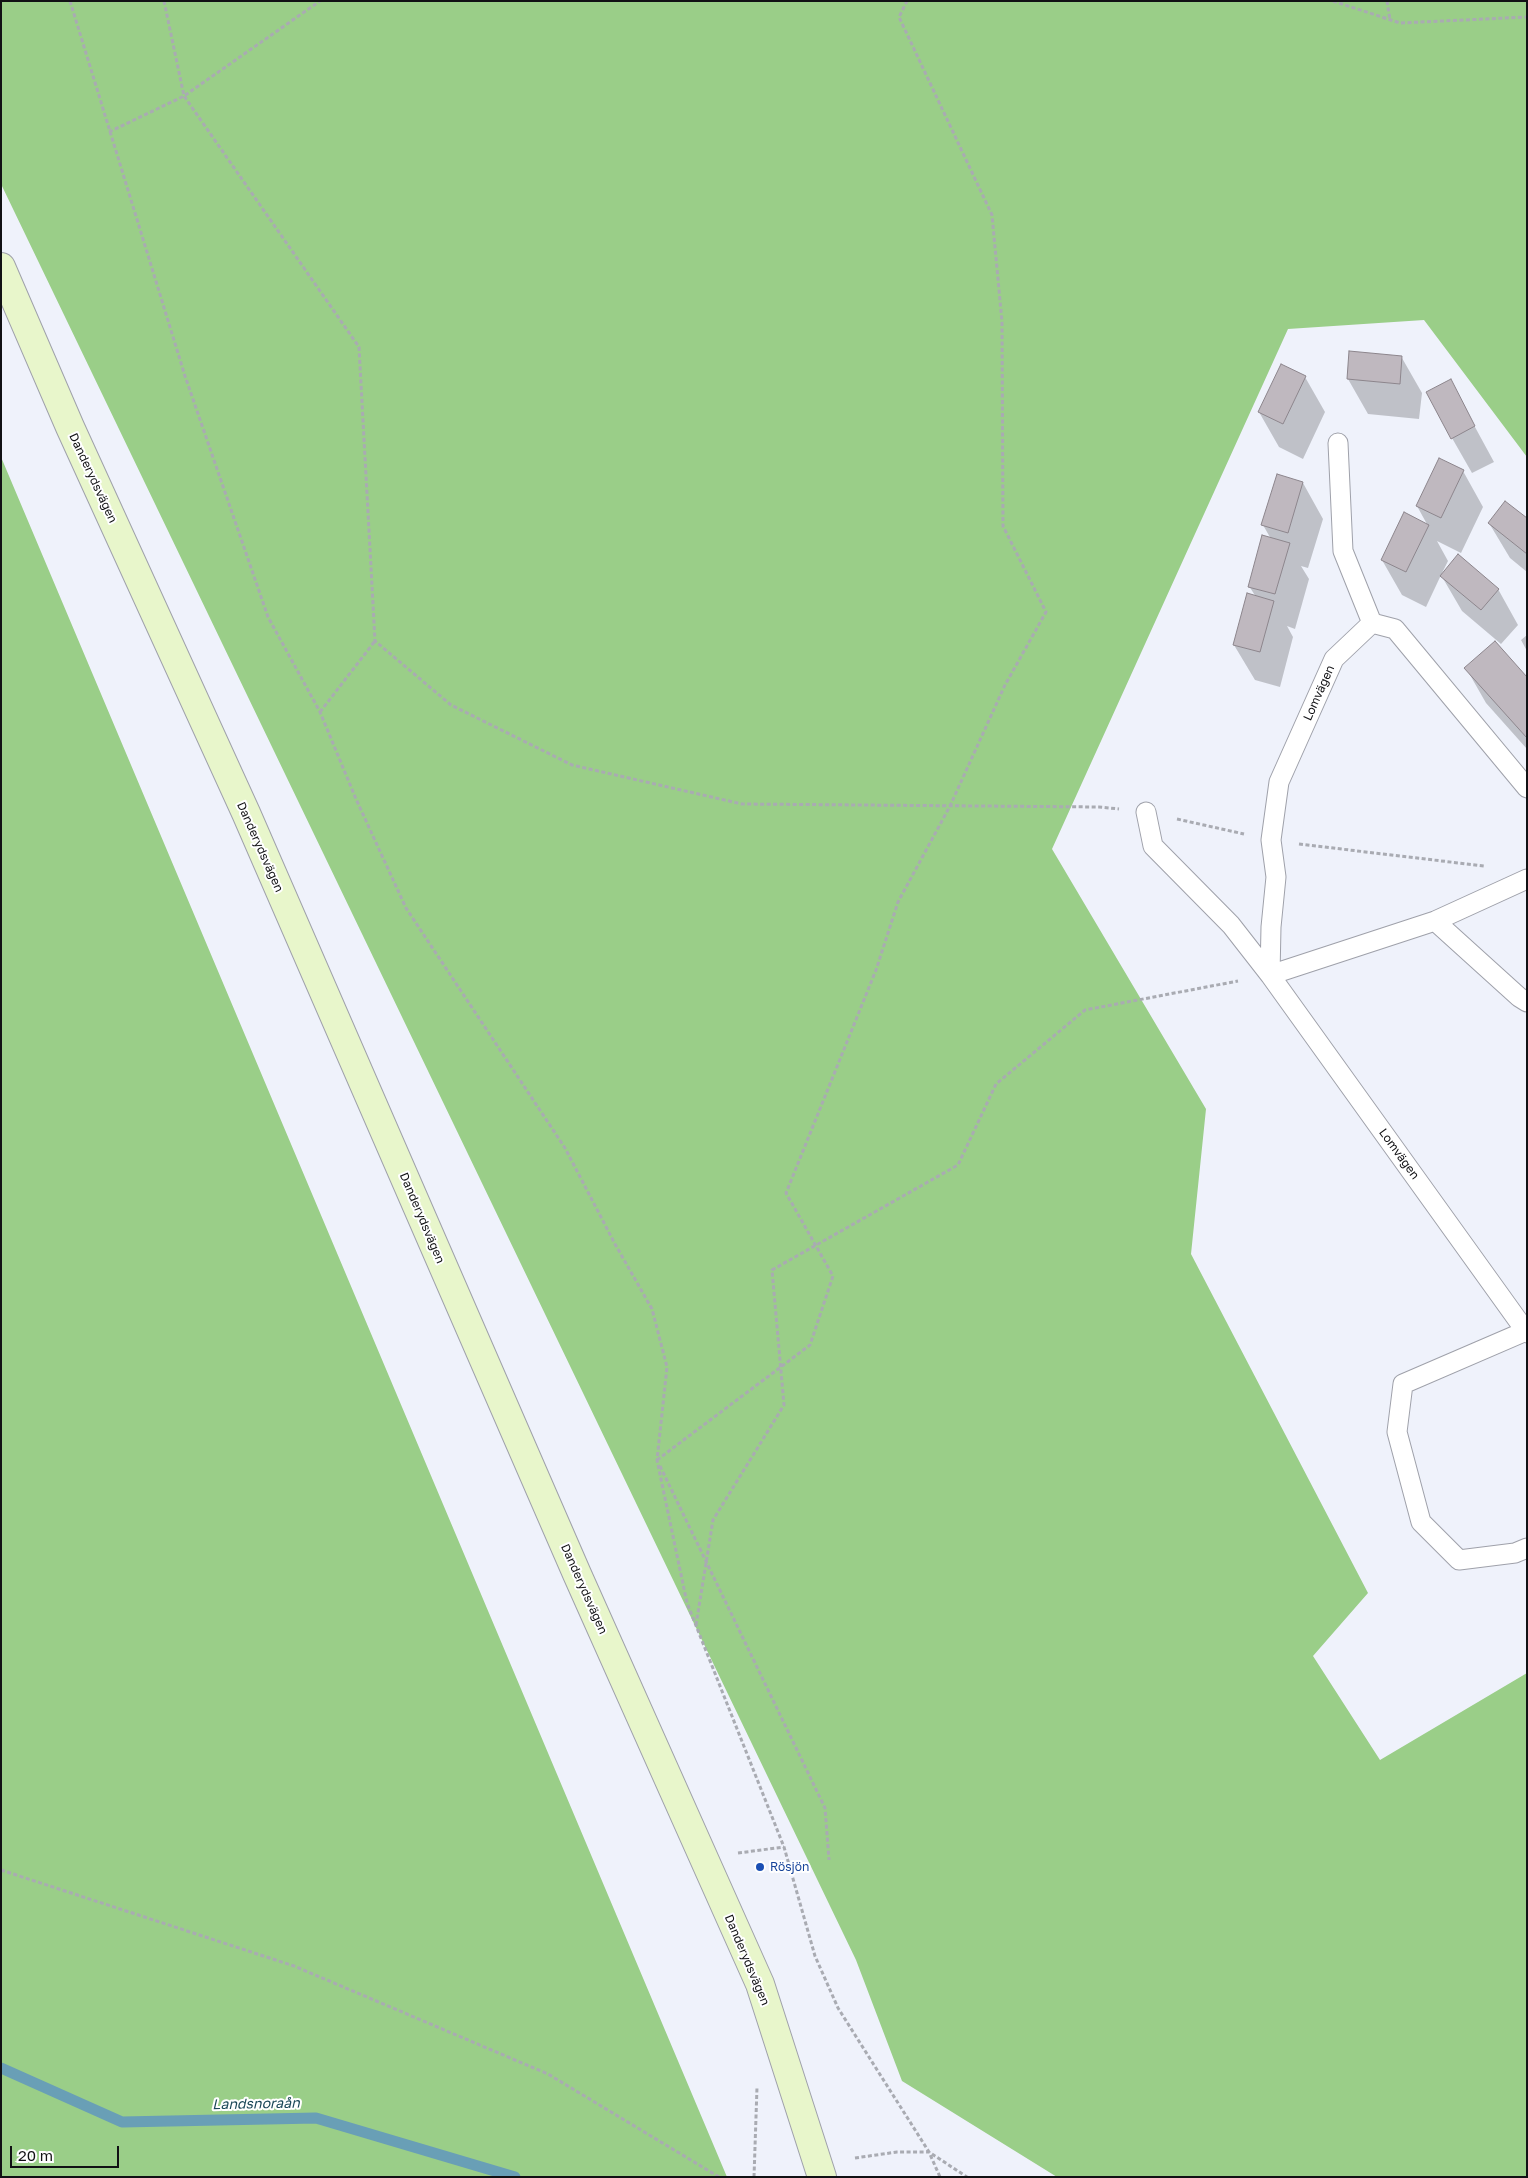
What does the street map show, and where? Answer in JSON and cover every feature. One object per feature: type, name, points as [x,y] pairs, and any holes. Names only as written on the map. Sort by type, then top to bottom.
[{"type":"main road","name":"Danderydsvägen","points":[[1,267],[70,427],[246,813],[701,1855],[760,1984],[822,2177]]},
{"type":"lane","points":[[1338,443],[1343,551],[1372,623],[1395,629],[1527,788]]},
{"type":"lane","name":"Lomvägen","points":[[1372,623],[1334,659],[1279,782],[1271,840],[1276,878],[1271,927],[1270,975],[1526,1332]]},
{"type":"lane","points":[[1146,812],[1152,846],[1231,925],[1270,975],[1435,921],[1527,878]]},
{"type":"lane","points":[[1435,921],[1519,997],[1527,1002]]},
{"type":"lane","points":[[1526,1332],[1403,1384],[1397,1432],[1421,1522],[1459,1560],[1515,1553],[1527,1548]]},
{"type":"path","points":[[70,1],[185,376],[268,617],[320,712],[356,799],[406,908],[565,1148],[614,1244],[652,1310],[667,1367],[657,1460],[687,1603],[784,1847],[816,1956],[838,2008],[929,2152],[940,2177]]},
{"type":"path","points":[[164,1],[184,96],[359,347],[375,641],[320,712]]},
{"type":"path","points":[[109,132],[184,96],[320,1]]},
{"type":"path","points":[[657,1460],[810,1345],[833,1276],[786,1193],[876,970],[898,902],[950,806],[1005,685],[1046,612],[1003,526],[1002,322],[992,214],[898,17],[907,1]]},
{"type":"path","points":[[1333,1],[1400,23],[1527,18]]},
{"type":"path","points":[[1387,1],[1390,20]]},
{"type":"path","points":[[375,641],[451,705],[572,765],[742,804],[1099,807],[1146,812],[1271,840],[1487,866]]},
{"type":"path","points":[[696,1625],[713,1520],[784,1405],[772,1270],[958,1165],[996,1084],[1085,1010],[1270,975]]},
{"type":"path","points":[[657,1460],[825,1808],[829,1860]]},
{"type":"path","points":[[701,1855],[757,1852],[784,1847]]},
{"type":"path","points":[[1,1870],[294,1966],[548,2074],[719,2177]]},
{"type":"path","points":[[855,2158],[897,2152],[929,2152],[967,2177]]},
{"type":"green space","points":[[1,1],[1527,1],[1527,457],[1424,320],[1288,329],[1052,849],[1206,1109],[1191,1254],[1368,1593],[1313,1656],[1380,1760],[1527,1673],[1527,2177],[1057,2177],[902,2081],[856,1960],[1,184]]},
{"type":"green space","points":[[1,457],[727,2177],[1,2177]]},
{"type":"building","points":[[1349,351],[1402,356],[1400,384],[1347,379]]},
{"type":"building","points":[[1281,364],[1306,376],[1283,424],[1258,412]]},
{"type":"building","points":[[1451,379],[1475,426],[1451,439],[1426,392]]},
{"type":"building","points":[[1439,458],[1464,470],[1441,518],[1416,506]]},
{"type":"building","points":[[1277,474],[1303,482],[1288,533],[1261,525]]},
{"type":"building","points":[[1505,501],[1527,518],[1527,554],[1488,523]]},
{"type":"building","points":[[1404,512],[1429,525],[1406,572],[1381,560]]},
{"type":"building","points":[[1262,535],[1290,543],[1275,594],[1248,587]]},
{"type":"building","points":[[1458,554],[1499,589],[1481,610],[1440,576]]},
{"type":"building","points":[[1247,593],[1274,601],[1260,652],[1233,645]]},
{"type":"building","points":[[1495,641],[1527,677],[1527,738],[1464,668]]},
{"type":"waterway","name":"Landsnoraån","points":[[1,2068],[122,2122],[316,2118],[515,2177]]},
{"type":"place","name":"Rösjön","points":[[760,1867]]}]
